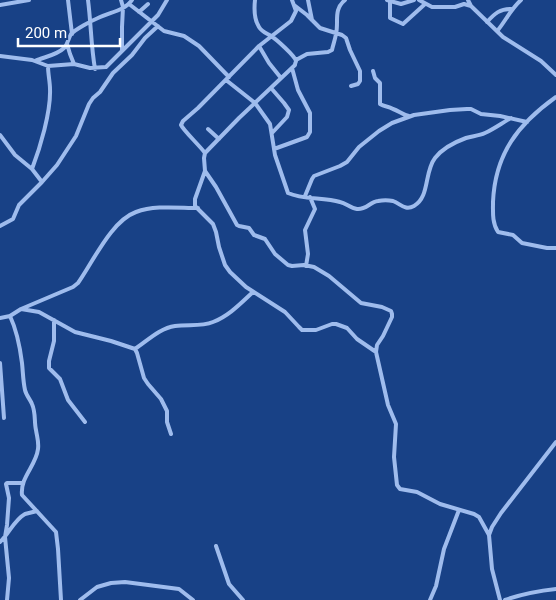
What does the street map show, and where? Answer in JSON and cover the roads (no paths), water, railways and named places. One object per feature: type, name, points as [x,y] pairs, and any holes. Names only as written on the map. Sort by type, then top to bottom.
[{"type":"street","points":[[0,5],[29,0]]},
{"type":"street","points":[[68,0],[72,34]]},
{"type":"street","points":[[88,0],[92,55],[95,69]]},
{"type":"street","points":[[121,0],[123,7],[122,51]]},
{"type":"street","points":[[0,56],[28,59],[48,66],[74,64],[95,69],[103,68],[109,65],[152,22],[164,8],[167,0]]},
{"type":"street","points":[[254,0],[258,25],[263,32],[272,36],[296,60]]},
{"type":"street","points":[[308,0],[312,20]]},
{"type":"street","points":[[345,0],[338,10],[336,33],[331,51],[307,54],[296,60],[295,65],[205,153],[205,171],[194,201],[195,206],[213,224],[225,265],[246,287],[285,312],[302,330],[316,330],[336,324],[347,328],[376,352]]},
{"type":"street","points":[[414,0],[401,4],[389,1],[390,18],[403,24],[425,4]]},
{"type":"street","points":[[419,0],[432,7],[464,4],[471,6]]},
{"type":"street","points":[[468,0],[471,6],[509,41],[545,64],[556,75]]},
{"type":"street","points":[[515,5],[516,0]]},
{"type":"street","points":[[498,30],[515,5],[521,0]]},
{"type":"street","points":[[35,61],[62,49],[72,34],[90,22],[131,2],[139,12],[164,31],[184,36],[199,46],[227,78],[255,103],[270,124],[274,149],[286,191],[290,194],[340,202],[358,209],[365,208],[378,201],[387,200],[395,202],[402,207],[416,205],[422,198],[429,171],[437,156],[450,146],[486,133],[511,118]]},
{"type":"street","points":[[205,153],[182,129],[181,125],[259,46],[291,21],[296,11],[293,2]]},
{"type":"street","points":[[293,2],[322,29],[346,38],[353,58],[359,68],[360,81],[358,84],[351,86]]},
{"type":"street","points":[[139,12],[148,4]]},
{"type":"street","points":[[488,22],[496,12],[512,9]]},
{"type":"street","points":[[0,226],[13,219],[19,205],[57,165],[76,136],[91,100],[100,92],[113,73],[158,26]]},
{"type":"street","points":[[67,44],[74,64]]},
{"type":"street","points":[[259,46],[269,64],[281,78]]},
{"type":"street","points":[[32,169],[48,113],[50,89],[48,66]]},
{"type":"street","points":[[274,149],[307,137],[310,133],[309,111],[298,90],[292,68]]},
{"type":"street","points":[[373,71],[375,78],[380,83],[380,104],[409,116]]},
{"type":"street","points":[[271,88],[289,110],[287,116],[271,134]]},
{"type":"street","points":[[556,97],[527,122],[512,140],[498,168],[494,192],[494,224],[498,232],[513,235],[522,242],[547,248],[556,248]]},
{"type":"street","points":[[306,266],[308,246],[305,230],[315,209],[308,197],[312,179],[314,176],[347,162],[359,147],[379,131],[409,116],[466,109],[471,109],[481,114],[527,122]]},
{"type":"street","points":[[208,129],[219,139]]},
{"type":"street","points":[[0,134],[15,155],[32,169],[42,182]]},
{"type":"street","points":[[205,171],[216,186],[237,224],[249,228],[254,235],[265,239],[273,252],[288,264],[292,266],[314,267],[329,276],[361,303],[382,307],[391,311],[392,317],[377,346],[376,352],[388,405],[396,424],[394,457],[397,485],[400,489],[417,492],[440,504],[474,514],[479,518],[490,535]]},
{"type":"street","points":[[0,318],[10,316],[21,309],[73,287],[78,283],[117,224],[129,215],[154,208],[198,208]]},
{"type":"street","points":[[135,349],[168,327],[205,324],[226,316],[253,292]]},
{"type":"street","points":[[21,309],[39,312],[75,332],[116,342],[135,349],[138,353],[144,378],[161,399],[167,411],[171,434]]},
{"type":"street","points":[[10,316],[16,329],[26,391],[35,414],[35,428],[38,439],[36,457],[23,483],[23,497],[56,532],[61,600]]},
{"type":"street","points":[[54,320],[54,341],[49,368],[60,379],[68,400],[85,422]]},
{"type":"street","points":[[0,363],[4,418]]},
{"type":"street","points":[[500,600],[492,569],[490,535],[492,527],[556,442]]},
{"type":"street","points":[[7,600],[9,578],[5,537],[8,502],[6,483],[23,483]]},
{"type":"street","points":[[430,600],[436,586],[444,549],[459,510]]},
{"type":"street","points":[[0,542],[20,518],[37,511]]},
{"type":"street","points":[[216,546],[229,584],[242,600]]},
{"type":"street","points":[[80,600],[97,587],[110,583],[125,582],[179,589],[193,600]]},
{"type":"street","points":[[505,600],[523,594],[556,589]]}]
